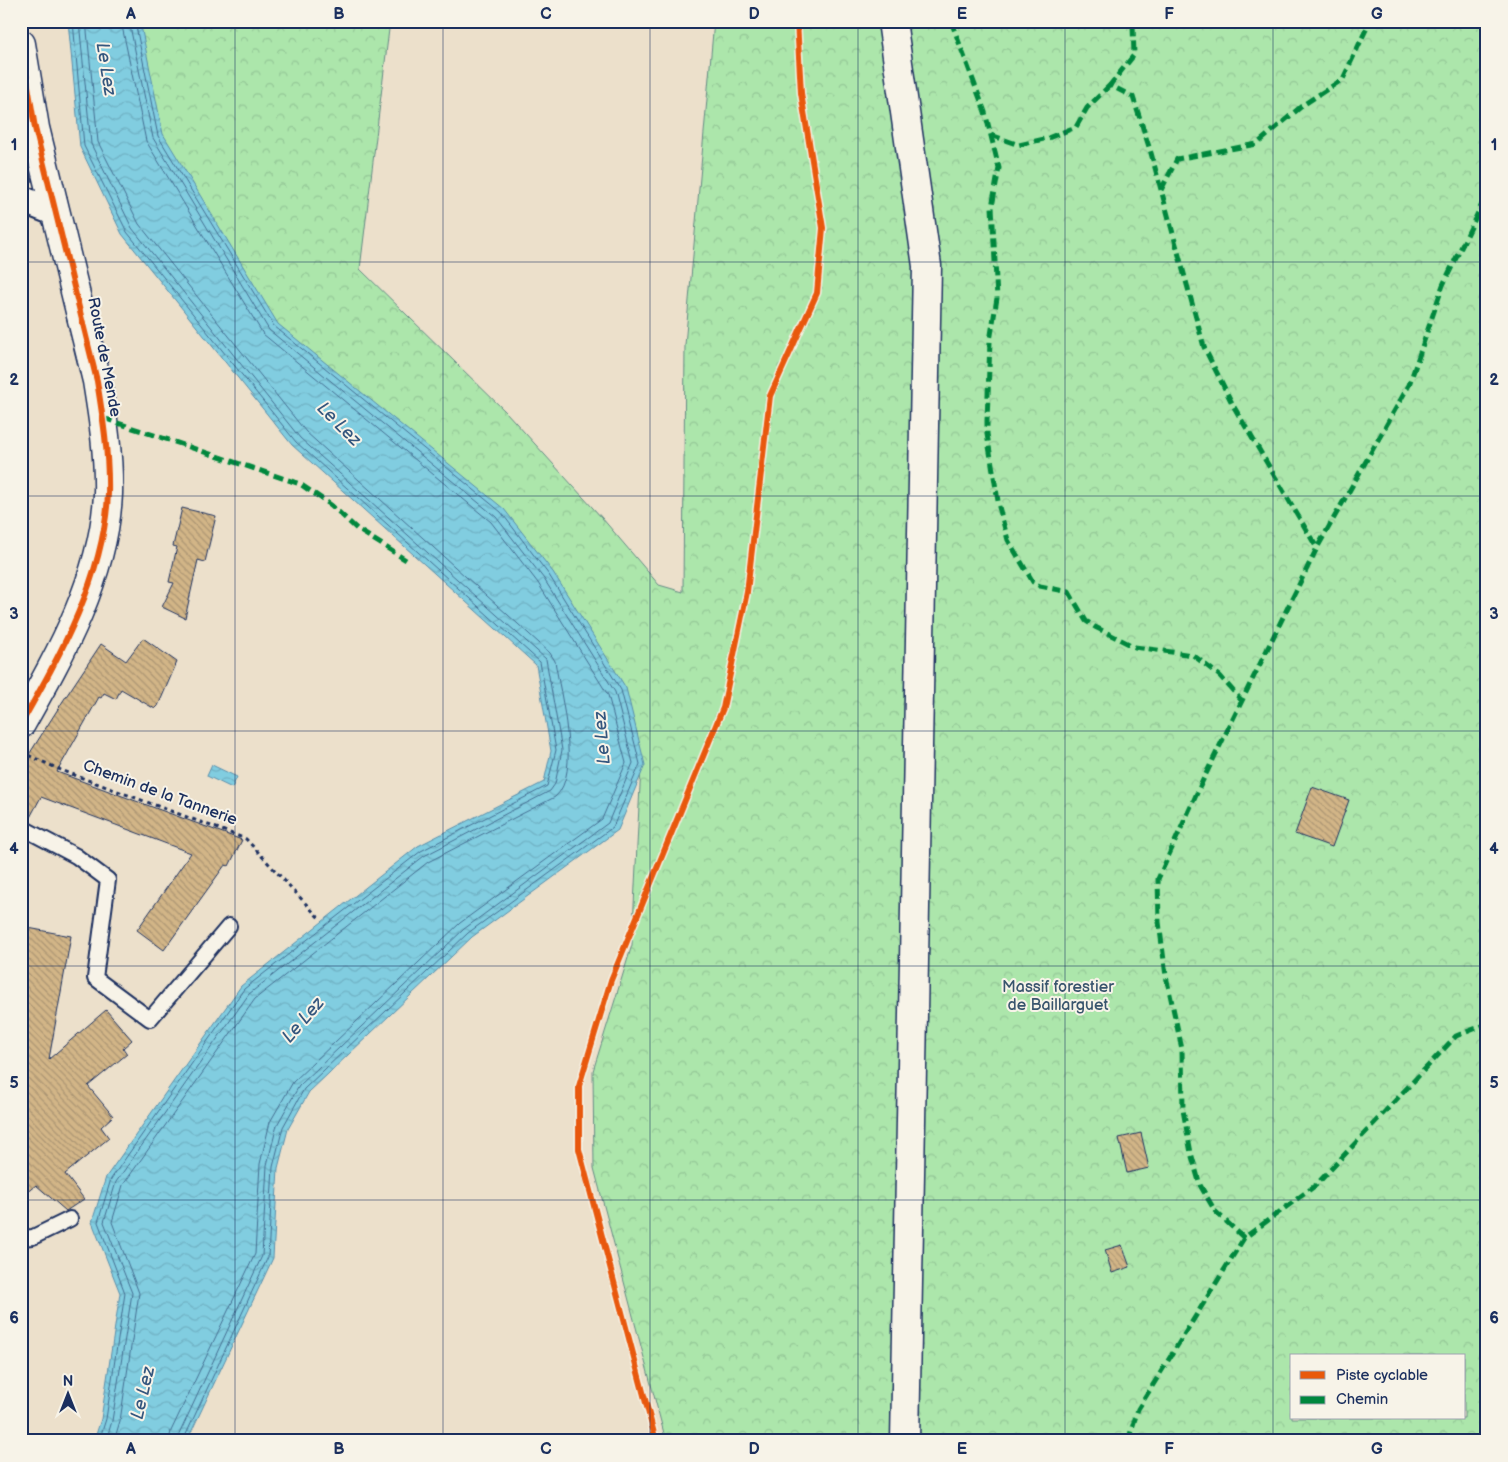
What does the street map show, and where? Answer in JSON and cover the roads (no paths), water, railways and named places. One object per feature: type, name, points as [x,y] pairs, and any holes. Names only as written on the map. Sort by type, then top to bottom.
[{"type":"main road","points":[[892,21],[927,266],[905,1441]]},
{"type":"main road","name":"Route de Mende","points":[[21,44],[35,128],[54,212],[77,292],[97,381],[103,418],[108,495],[101,548],[93,574],[60,651],[21,724]]},
{"type":"street","points":[[21,199],[54,212]]},
{"type":"lane","points":[[21,827],[76,856],[108,880],[94,978],[150,1018],[229,926]]},
{"type":"lane","points":[[21,1238],[34,1237],[70,1219]]},
{"type":"water","name":"Le Lez","points":[[68,21],[140,21],[163,134],[278,324],[504,509],[553,572],[626,688],[645,765],[618,830],[472,937],[309,1092],[288,1129],[278,1168],[273,1258],[187,1441],[94,1441],[101,1419],[120,1293],[92,1222],[106,1177],[241,986],[418,846],[544,782],[551,751],[536,665],[292,445],[122,234],[80,147]]},
{"type":"water","points":[[212,765],[237,777],[232,788],[207,776]]},
{"type":"park label","name":"Massif forestier de Baillarguet","points":[[1058,996]]}]
